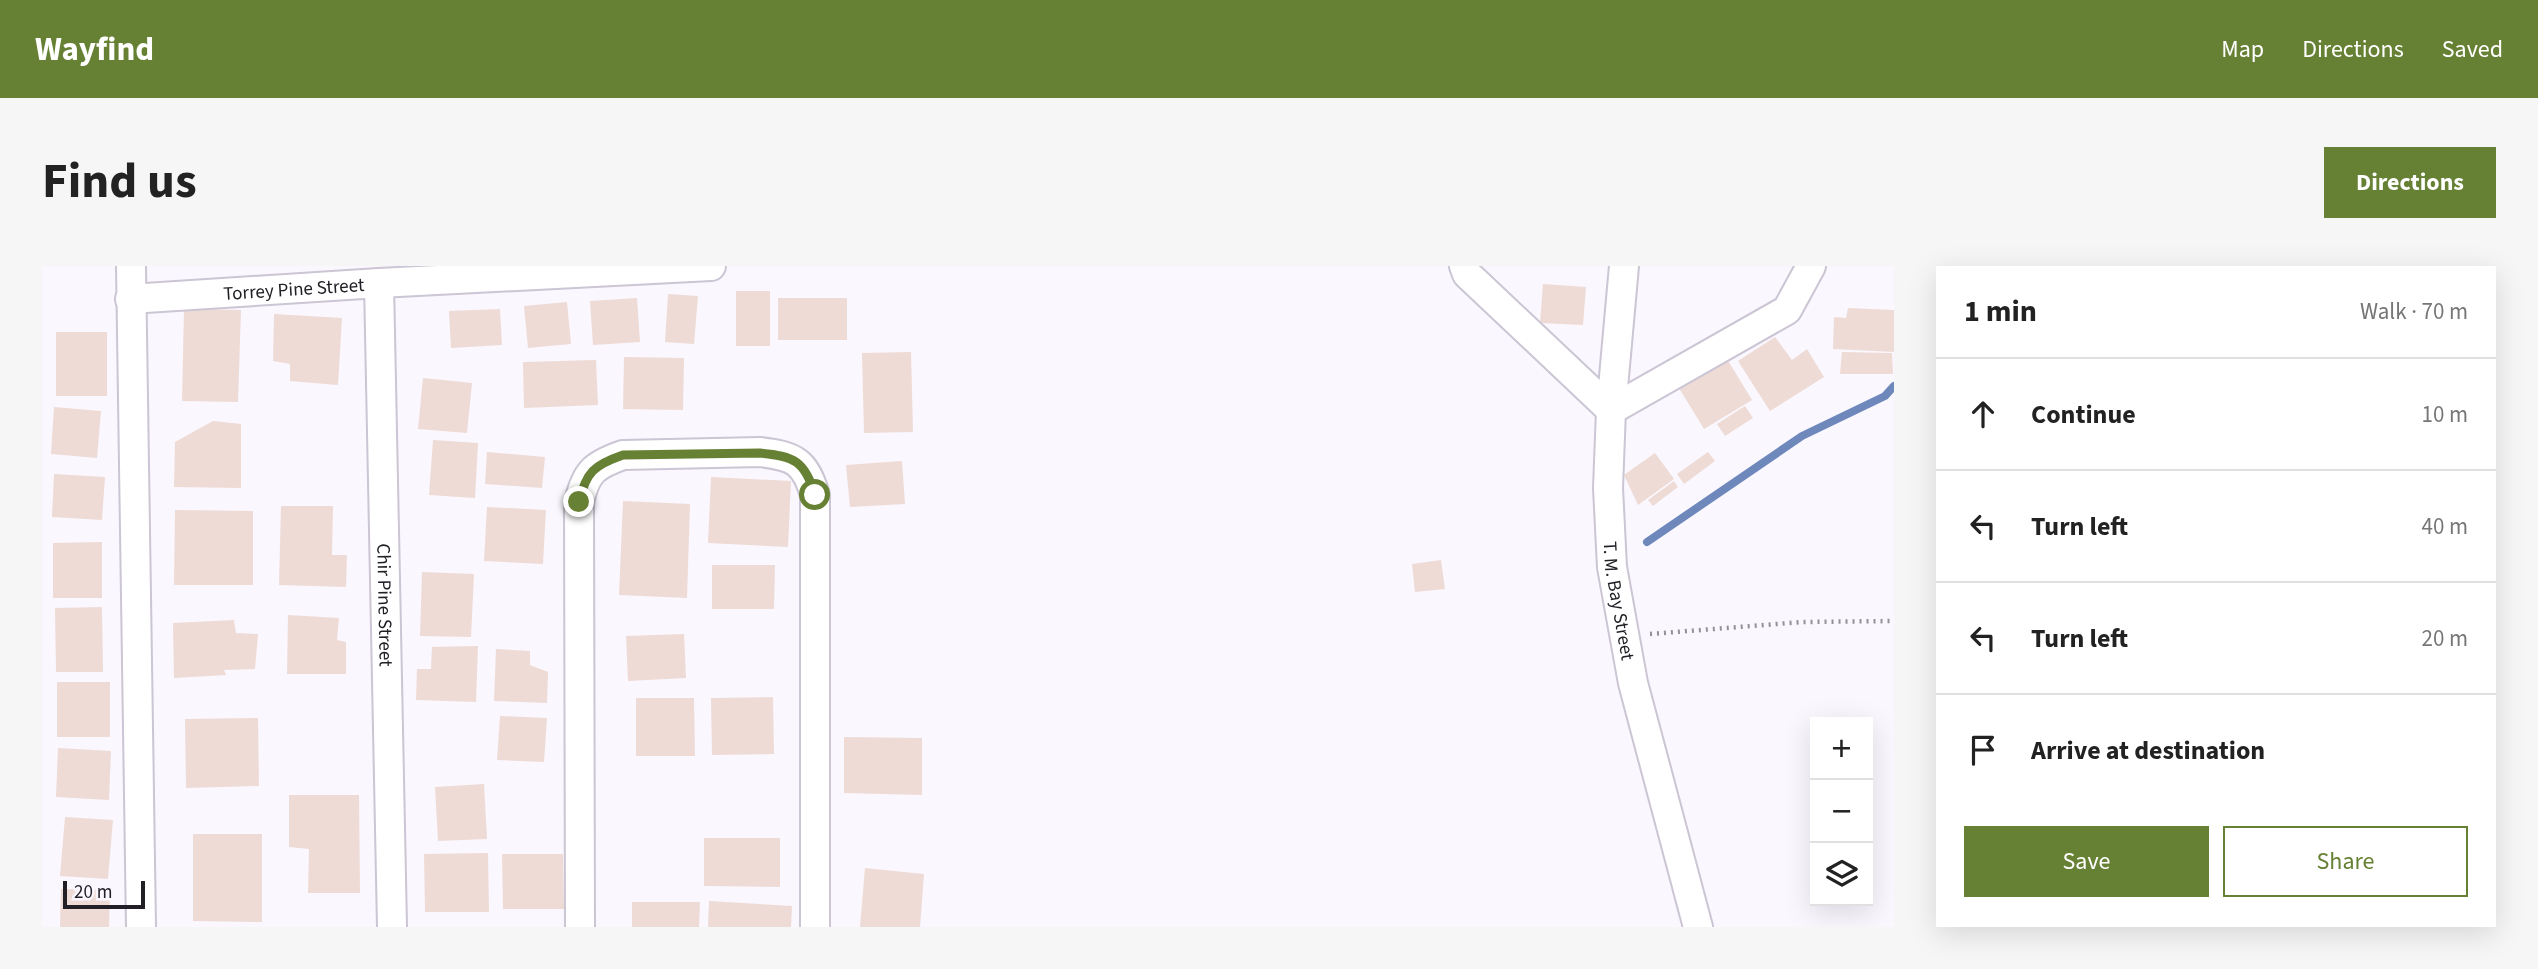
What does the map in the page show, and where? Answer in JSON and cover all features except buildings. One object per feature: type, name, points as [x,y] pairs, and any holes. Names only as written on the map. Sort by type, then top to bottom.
[{"type":"street","points":[[131,266],[141,927]]},
{"type":"street","name":"Torrey Pine Street","points":[[130,299],[563,270],[711,266]]},
{"type":"street","points":[[1464,266],[1467,274],[1611,410],[1787,310],[1811,266]]},
{"type":"street","name":"T. M. Bay Street","points":[[1624,266],[1611,410],[1608,488],[1612,567],[1633,683],[1698,927]]},
{"type":"street","name":"Chir Pine Street","points":[[379,283],[392,927]]},
{"type":"street","points":[[580,927],[579,502],[583,483],[591,471],[603,462],[623,455],[760,453],[795,460],[809,474],[815,495],[815,927]]},
{"type":"path","points":[[1624,636],[1733,626],[1894,621]]},
{"type":"waterway","points":[[1647,542],[1802,436],[1885,396],[1894,386]]},
{"type":"route","points":[[579,502],[583,483],[591,471],[603,462],[623,455],[780,455],[795,460],[809,474],[815,495]]}]
